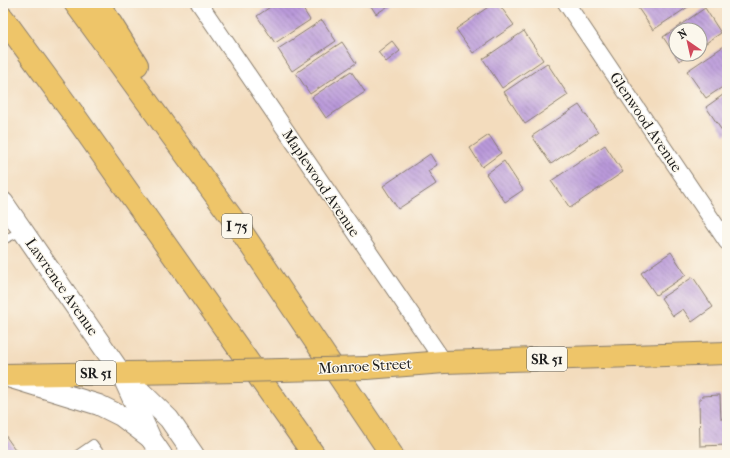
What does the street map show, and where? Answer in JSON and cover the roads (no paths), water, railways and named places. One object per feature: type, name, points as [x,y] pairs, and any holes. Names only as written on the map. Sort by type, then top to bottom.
[{"type":"main road","name":"I 75","points":[[75,3],[235,222],[392,455]]},
{"type":"main road","points":[[98,3],[235,222]]},
{"type":"main road","points":[[3,18],[72,112],[314,455]]},
{"type":"main road","name":"Monroe Street","points":[[3,375],[367,368],[444,362],[727,353]]},
{"type":"street","name":"Maplewood Avenue","points":[[199,3],[444,362]]},
{"type":"street","name":"Glenwood Avenue","points":[[566,3],[727,242]]},
{"type":"street","name":"Lawrence Avenue","points":[[3,202],[121,372],[151,439],[162,455]]},
{"type":"street","name":"Lawrence Avenue","points":[[121,372],[169,418],[194,455]]},
{"type":"street","points":[[3,375],[99,405],[122,416],[151,439]]},
{"type":"lane","points":[[3,240],[23,230]]},
{"type":"lane","points":[[77,455],[93,444],[101,455]]}]
